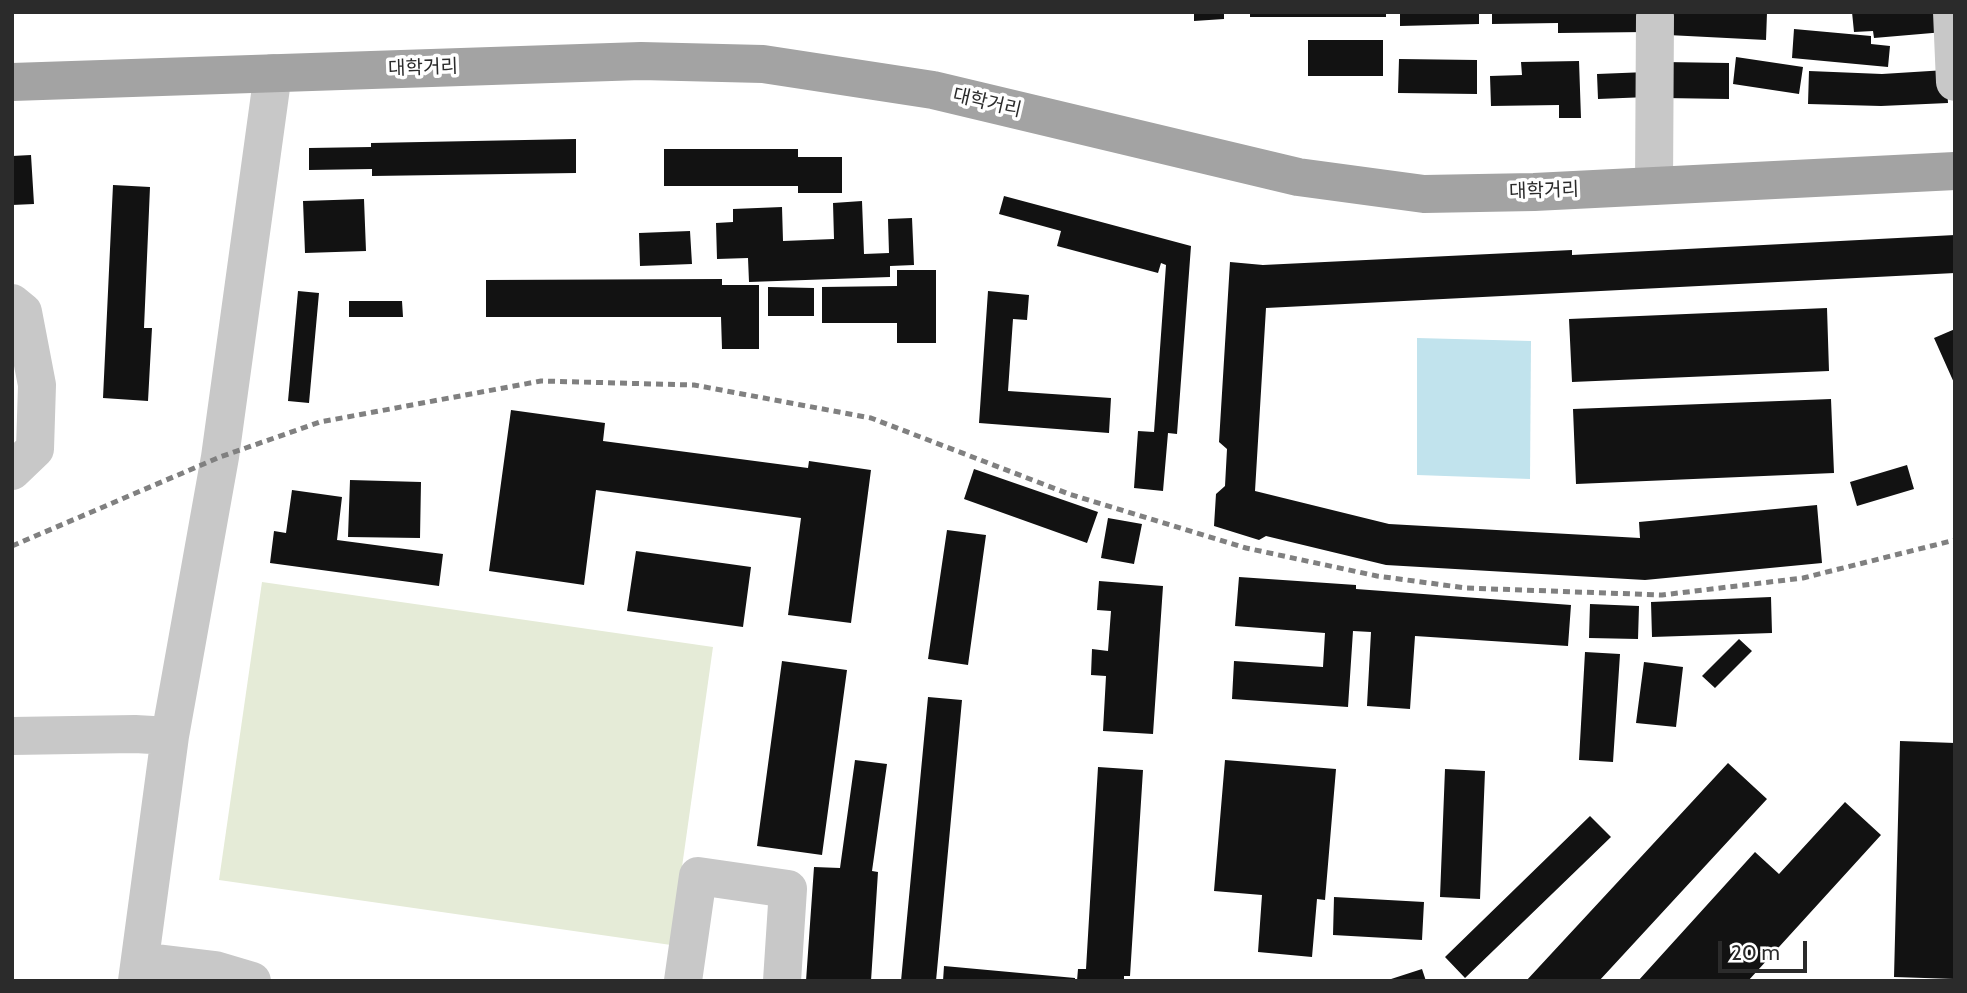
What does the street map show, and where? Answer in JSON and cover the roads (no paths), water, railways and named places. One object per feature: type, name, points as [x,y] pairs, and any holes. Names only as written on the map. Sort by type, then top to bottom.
[{"type":"main road","name":"대학거리","points":[[12,82],[641,61],[763,64],[933,90],[1298,177],[1424,194],[1955,171]]},
{"type":"street","points":[[1952,12],[1955,82]]},
{"type":"street","points":[[1654,186],[1655,16]]},
{"type":"street","points":[[252,981],[215,970],[139,971],[170,736],[220,457],[273,73]]},
{"type":"street","points":[[12,303],[23,312],[37,385],[35,449],[12,471]]},
{"type":"street","points":[[12,736],[170,736]]},
{"type":"street","points":[[683,981],[698,876],[788,889],[782,981]]},
{"type":"water","points":[[1417,338],[1531,341],[1530,479],[1417,475]]},
{"type":"railway","points":[[12,546],[220,457],[320,422],[541,381],[694,385],[871,418],[1069,494],[1246,548],[1377,576],[1466,588],[1662,595],[1803,578],[1955,540]]}]
